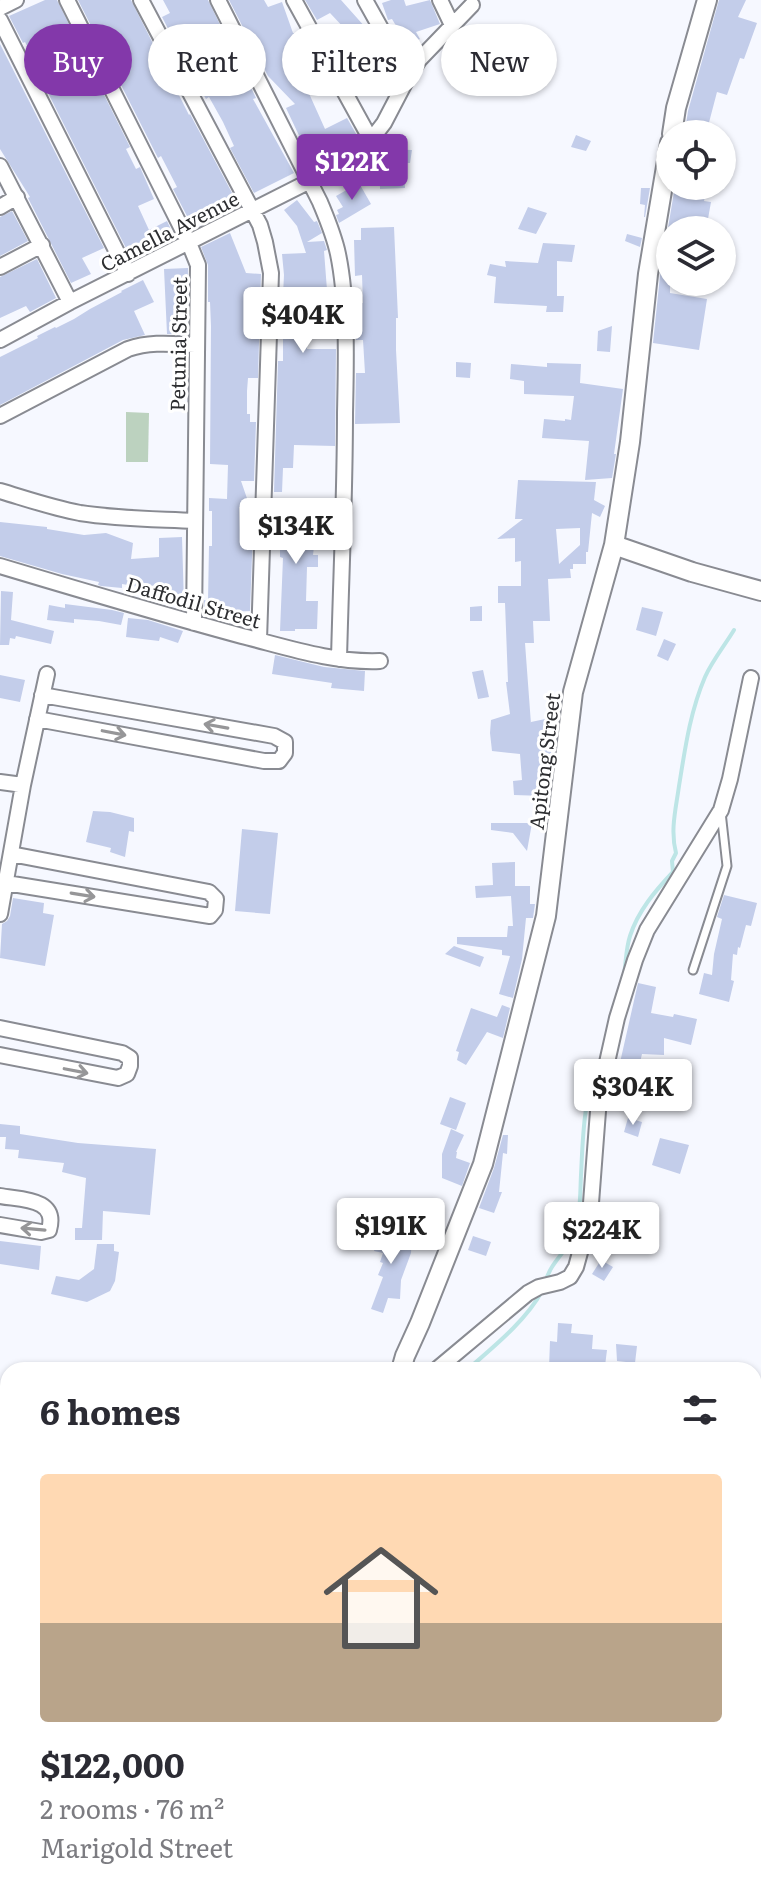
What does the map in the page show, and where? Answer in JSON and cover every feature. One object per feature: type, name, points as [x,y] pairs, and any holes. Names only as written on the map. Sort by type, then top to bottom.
[{"type":"street","points":[[0,8],[16,0]]},
{"type":"street","name":"Petunia Street","points":[[67,0],[196,257],[199,274],[194,623]]},
{"type":"street","points":[[141,0],[260,225],[271,273],[259,640]]},
{"type":"street","points":[[218,0],[310,181],[331,227],[339,255],[346,355],[339,659]]},
{"type":"street","points":[[294,0],[371,140]]},
{"type":"street","points":[[365,0],[378,24]]},
{"type":"street","points":[[440,0],[452,24]]},
{"type":"street","points":[[674,120],[707,0]]},
{"type":"street","name":"Camella Avenue","points":[[453,24],[472,5]]},
{"type":"street","points":[[0,20],[128,274]]},
{"type":"street","name":"Camella Avenue","points":[[425,54],[441,37]]},
{"type":"street","name":"Camella Avenue","points":[[0,340],[310,181],[357,153],[384,123],[398,96]]},
{"type":"street","points":[[0,166],[70,302]]},
{"type":"street","points":[[0,207],[17,197]]},
{"type":"street","name":"Apitong Street","points":[[403,1362],[483,1164],[546,916],[573,692],[614,545],[630,442],[648,274],[660,200]]},
{"type":"street","points":[[0,267],[42,245]]},
{"type":"street","points":[[0,416],[128,349],[154,342],[197,345]]},
{"type":"street","points":[[0,491],[82,513],[195,521]]},
{"type":"street","points":[[614,545],[692,572],[761,591]]},
{"type":"street","name":"Daffodil Street","points":[[0,566],[259,640],[339,659],[380,661]]},
{"type":"street","points":[[0,914],[47,674]]},
{"type":"street","points":[[446,1362],[528,1293],[570,1277],[576,1267],[590,1216],[599,1098],[617,1018],[647,930],[721,810],[751,678]]},
{"type":"street","points":[[37,719],[264,761],[279,761],[285,753],[285,742],[274,736],[42,695]]},
{"type":"street","points":[[0,782],[23,785]]},
{"type":"street","points":[[6,883],[210,916],[215,910],[216,899],[209,892],[11,854]]},
{"type":"street","points":[[0,1028],[122,1053],[130,1058],[130,1066],[127,1074],[118,1078],[0,1055]]},
{"type":"street","points":[[0,1196],[40,1203],[49,1210],[52,1220],[49,1230],[41,1232],[0,1225]]},
{"type":"lane","points":[[693,970],[727,866],[721,810]]},
{"type":"green space","points":[[126,412],[149,413],[148,462],[126,462]]},
{"type":"building","points":[[45,0],[57,0],[69,24],[24,24],[23,43],[9,16]]},
{"type":"building","points":[[78,0],[131,0],[148,34],[148,96],[179,96],[239,206],[210,220],[205,210],[188,218],[173,189],[177,187],[161,156],[158,158],[127,96],[132,96],[132,24],[90,24]]},
{"type":"building","points":[[163,0],[208,0],[220,24],[166,24],[162,17],[170,13]]},
{"type":"building","points":[[229,0],[264,0],[268,7],[282,2],[290,24],[282,24],[282,91],[266,72],[266,24],[241,24]]},
{"type":"building","points":[[305,0],[341,0],[362,24],[340,24],[330,13],[317,20]]},
{"type":"building","points":[[404,0],[406,6],[430,0],[440,24],[425,29],[425,24],[395,24],[392,19],[388,20],[382,3]]},
{"type":"building","points":[[719,0],[746,0],[738,17],[757,23],[727,95],[717,92],[710,120],[687,120]]},
{"type":"building","points":[[0,44],[104,248],[82,258],[91,274],[71,283],[30,197],[0,149]]},
{"type":"building","points":[[50,96],[105,96],[130,147],[126,149],[136,169],[140,167],[154,199],[138,206],[149,230],[167,221],[175,238],[132,260]]},
{"type":"building","points":[[204,96],[255,96],[253,99],[294,173],[254,193],[230,148],[234,146],[223,122],[209,97],[206,99]]},
{"type":"building","points":[[287,96],[310,96],[325,129],[347,118],[359,139],[336,154],[335,151],[312,163],[286,108],[295,104]]},
{"type":"building","points":[[576,135],[591,141],[586,151],[571,147]]},
{"type":"building","points":[[379,149],[412,150],[410,163],[404,163],[405,188],[380,189]]},
{"type":"building","points":[[359,183],[371,204],[339,223],[337,210],[343,207],[336,196]]},
{"type":"building","points":[[641,188],[650,188],[645,217],[645,205],[640,204]]},
{"type":"building","points":[[297,200],[314,222],[317,221],[322,233],[307,242],[324,241],[327,250],[324,251],[327,290],[307,290],[307,349],[336,349],[335,446],[294,445],[293,468],[283,468],[282,492],[274,492],[278,361],[283,361],[283,337],[279,337],[284,275],[282,254],[306,253],[297,226],[284,210]]},
{"type":"building","points":[[673,200],[711,202],[708,216],[670,216]]},
{"type":"building","points":[[528,207],[547,213],[536,234],[518,229]]},
{"type":"building","points":[[12,211],[28,241],[0,256],[0,217]]},
{"type":"building","points":[[394,227],[400,423],[355,424],[356,373],[365,373],[363,340],[356,340],[357,303],[363,303],[362,275],[355,276],[354,240],[361,240],[361,228]]},
{"type":"building","points":[[230,233],[246,273],[261,274],[258,378],[248,378],[247,391],[247,414],[250,414],[250,422],[256,422],[254,481],[241,481],[250,507],[239,507],[240,530],[253,530],[250,611],[227,612],[226,616],[204,615],[204,600],[208,601],[209,546],[212,546],[209,498],[227,499],[228,465],[210,464],[211,326],[208,265],[201,247]]},
{"type":"building","points":[[627,234],[642,238],[640,247],[625,241]]},
{"type":"building","points":[[543,243],[575,245],[572,262],[557,261],[557,296],[564,296],[563,312],[546,312],[547,306],[494,303],[496,277],[487,275],[490,264],[506,267],[505,261],[538,263]]},
{"type":"building","points":[[37,259],[56,298],[30,312],[26,306],[0,318],[0,277]]},
{"type":"building","points":[[188,268],[187,334],[167,334],[164,269]]},
{"type":"building","points":[[143,280],[154,302],[134,311],[145,335],[123,340],[0,405],[0,357]]},
{"type":"building","points":[[658,296],[707,299],[699,350],[653,343]]},
{"type":"building","points":[[612,326],[610,352],[597,351],[598,331]]},
{"type":"building","points":[[456,362],[471,363],[470,378],[456,377]]},
{"type":"building","points":[[547,363],[581,364],[580,383],[623,389],[612,478],[585,480],[589,441],[542,438],[544,419],[571,420],[574,396],[524,394],[524,381],[510,379],[511,364],[547,367]]},
{"type":"building","points":[[518,480],[596,482],[594,500],[605,506],[600,517],[592,513],[586,564],[573,564],[571,578],[548,579],[550,621],[533,621],[534,643],[525,643],[531,724],[550,718],[552,728],[549,772],[544,772],[544,796],[514,795],[513,781],[522,780],[520,754],[492,751],[490,733],[491,720],[510,714],[506,682],[505,603],[498,603],[498,586],[521,586],[521,561],[515,562],[515,538],[497,539],[523,519],[515,519]],"holes":[[[580,528],[580,545],[559,564],[556,529]]]},
{"type":"building","points":[[276,500],[302,501],[302,523],[317,521],[313,555],[318,555],[318,567],[307,567],[306,601],[318,601],[317,629],[280,631],[283,558],[280,557],[280,534],[274,534]]},
{"type":"building","points":[[0,522],[84,535],[106,533],[133,543],[131,559],[159,557],[159,538],[182,537],[184,604],[163,604],[163,591],[122,584],[122,588],[101,586],[99,582],[0,556]]},
{"type":"building","points":[[1,591],[13,592],[11,620],[54,631],[51,644],[16,636],[15,639],[10,638],[9,645],[0,645]]},
{"type":"building","points":[[65,604],[124,613],[121,625],[74,619],[74,623],[47,620],[49,605],[65,608]]},
{"type":"building","points":[[482,606],[482,621],[470,621],[470,607]]},
{"type":"building","points":[[642,607],[663,612],[656,636],[636,630]]},
{"type":"building","points":[[128,618],[148,620],[183,631],[178,643],[160,637],[159,641],[126,637]]},
{"type":"building","points":[[664,639],[676,644],[668,661],[657,656]]},
{"type":"building","points":[[275,655],[324,667],[365,671],[364,691],[331,688],[332,683],[272,674]]},
{"type":"building","points":[[483,670],[489,697],[478,699],[472,672]]},
{"type":"building","points":[[0,675],[25,680],[20,702],[0,698]]},
{"type":"building","points":[[93,811],[134,818],[134,832],[129,831],[125,857],[110,852],[111,848],[86,842]]},
{"type":"building","points":[[491,823],[532,823],[527,851],[513,833],[491,830]]},
{"type":"building","points":[[242,829],[278,833],[270,914],[235,911]]},
{"type":"building","points":[[515,862],[515,886],[530,886],[530,904],[535,904],[533,918],[526,918],[522,959],[513,998],[499,994],[510,956],[502,955],[502,950],[457,944],[457,937],[507,937],[508,926],[513,926],[511,896],[476,898],[475,886],[493,885],[492,863]]},
{"type":"building","points":[[724,895],[757,903],[751,926],[746,925],[737,955],[733,954],[731,980],[734,981],[729,1002],[699,994],[704,973],[712,975],[722,919],[717,917]]},
{"type":"building","points":[[13,898],[44,903],[43,913],[54,915],[45,966],[0,958],[2,924],[10,916]]},
{"type":"building","points":[[454,946],[484,957],[480,967],[445,954]]},
{"type":"building","points":[[638,983],[656,987],[651,1013],[697,1019],[691,1045],[664,1038],[664,1055],[642,1054],[638,1071],[619,1067]]},
{"type":"building","points":[[502,1005],[510,1008],[503,1038],[487,1032],[466,1065],[457,1060],[459,1052],[456,1051],[471,1008],[497,1017]]},
{"type":"building","points":[[450,1097],[466,1103],[456,1130],[440,1124]]},
{"type":"building","points":[[628,1118],[642,1122],[638,1137],[624,1132]]},
{"type":"building","points":[[0,1124],[20,1126],[20,1134],[78,1143],[156,1149],[150,1215],[103,1211],[102,1240],[75,1240],[75,1228],[82,1228],[86,1178],[62,1172],[64,1163],[18,1158],[19,1150],[5,1149],[6,1137],[0,1137]]},
{"type":"building","points":[[451,1129],[464,1135],[456,1158],[470,1163],[462,1186],[442,1178],[442,1154]]},
{"type":"building","points":[[503,1135],[508,1135],[507,1154],[503,1153],[499,1192],[502,1192],[494,1213],[479,1208]]},
{"type":"building","points":[[660,1138],[689,1145],[680,1174],[652,1165]]},
{"type":"building","points":[[379,1228],[397,1232],[396,1236],[412,1237],[411,1253],[401,1280],[400,1299],[388,1298],[383,1313],[371,1309],[383,1277],[378,1275],[383,1253],[374,1251]]},
{"type":"building","points":[[473,1236],[491,1242],[486,1256],[468,1250]]},
{"type":"building","points":[[0,1241],[41,1246],[39,1270],[0,1264]]},
{"type":"building","points":[[97,1244],[114,1244],[114,1251],[119,1252],[115,1281],[110,1291],[87,1302],[51,1294],[56,1276],[79,1280],[94,1269]]},
{"type":"building","points":[[601,1260],[613,1267],[604,1281],[592,1274]]},
{"type":"building","points":[[558,1323],[572,1324],[571,1333],[593,1335],[592,1349],[607,1350],[606,1362],[549,1362],[550,1341],[557,1342]]},
{"type":"building","points":[[616,1344],[637,1346],[635,1362],[617,1361]]},
{"type":"waterway","points":[[624,975],[633,927],[648,902],[673,872],[672,861],[676,853],[674,819],[692,717],[708,671],[734,630]]},
{"type":"waterway","points":[[545,1283],[551,1268],[569,1244],[577,1223],[585,1116],[601,1060]]},
{"type":"waterway","points":[[476,1362],[518,1323],[542,1291]]}]
